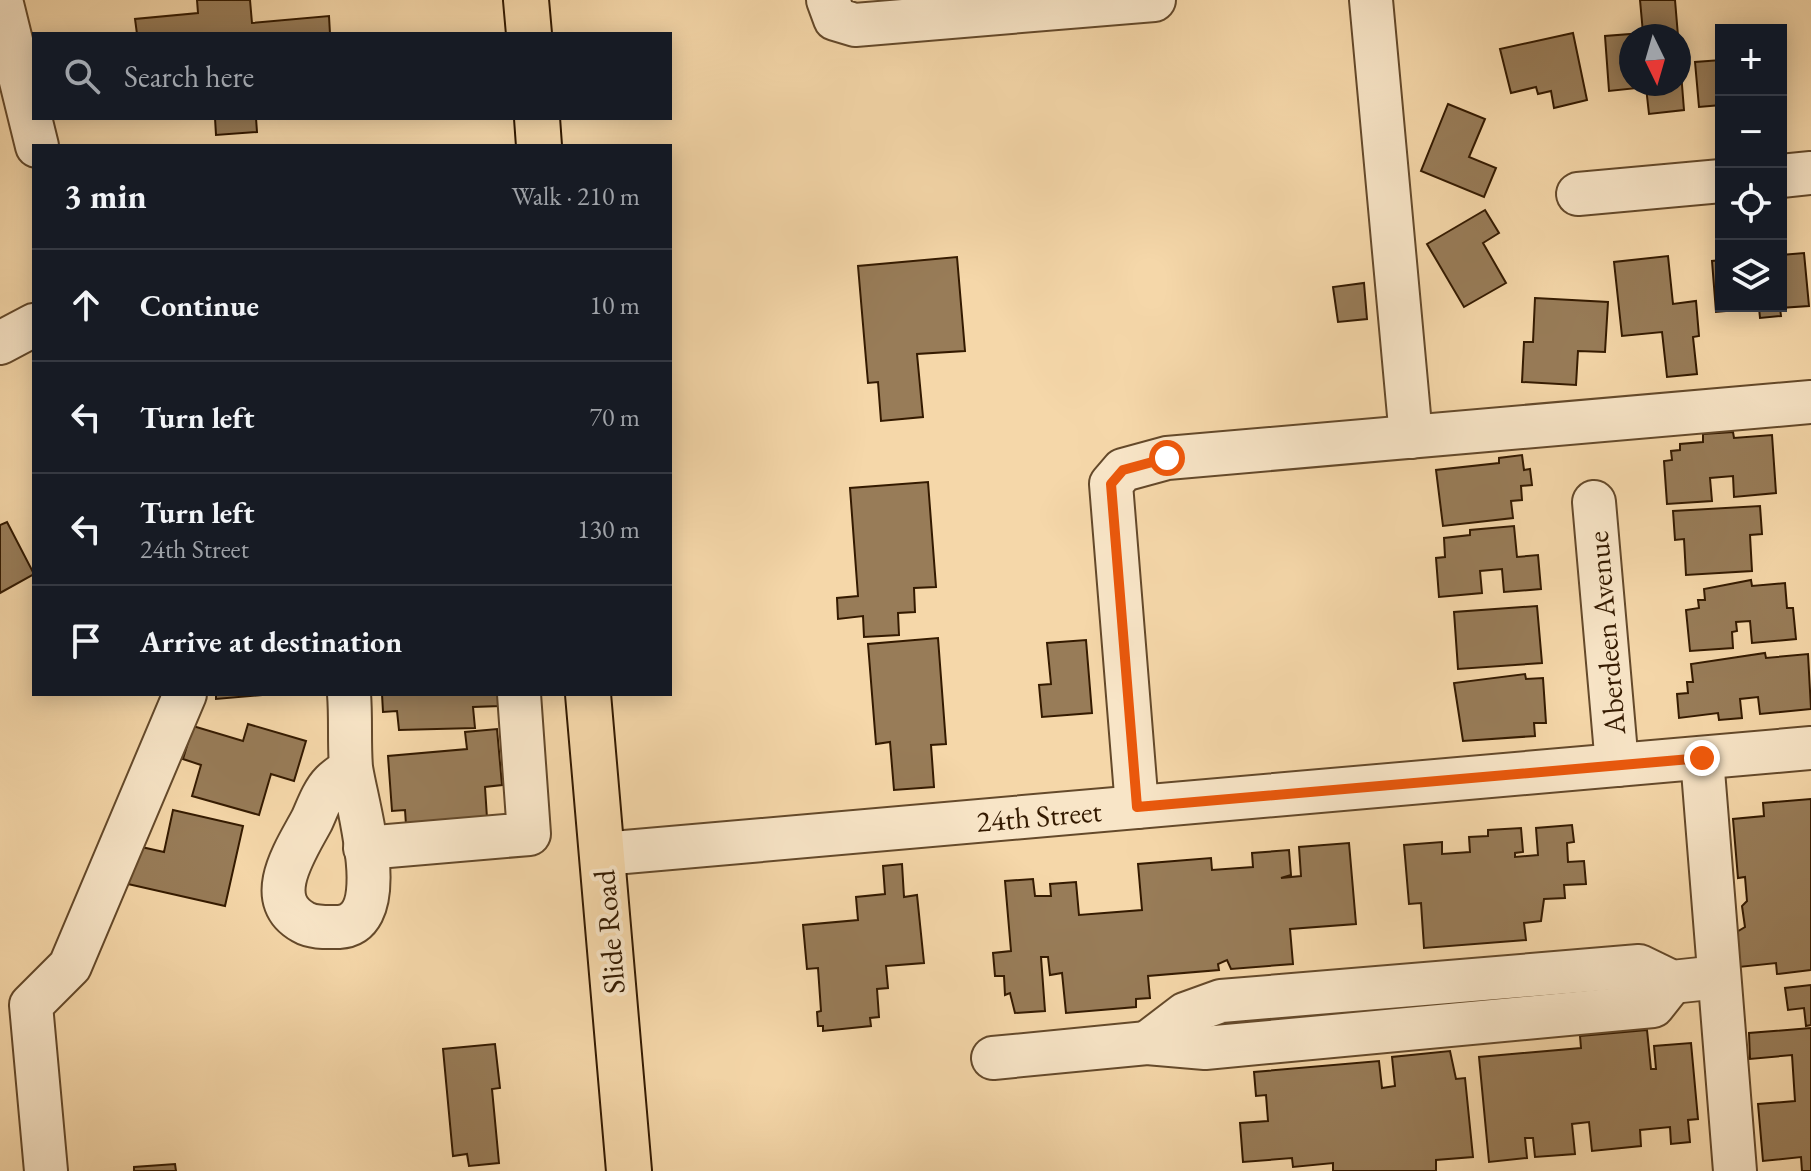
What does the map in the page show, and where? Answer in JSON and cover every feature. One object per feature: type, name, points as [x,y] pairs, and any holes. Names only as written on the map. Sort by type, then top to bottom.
[{"type":"main road","points":[[526,0],[529,32]]},
{"type":"main road","points":[[537,120],[539,144]]},
{"type":"main road","name":"Slide Road","points":[[588,696],[629,1171]]},
{"type":"street","points":[[1,0],[37,144]]},
{"type":"street","points":[[828,0],[835,19],[855,25],[1154,0]]},
{"type":"street","points":[[1371,0],[1411,437]]},
{"type":"street","points":[[1787,175],[1811,173]]},
{"type":"street","points":[[1578,194],[1715,182]]},
{"type":"street","points":[[0,343],[32,326]]},
{"type":"street","points":[[1137,807],[1111,484],[1123,470],[1167,458],[1811,402]]},
{"type":"street","name":"Aberdeen Avenue","points":[[1594,502],[1617,765]]},
{"type":"street","points":[[46,1171],[31,1005],[70,966],[184,696]]},
{"type":"street","points":[[349,696],[351,768],[362,805],[369,894],[365,910],[354,922],[343,927],[309,926],[289,910],[283,898],[288,867],[330,785],[351,768]]},
{"type":"street","points":[[365,848],[529,834],[519,696]]},
{"type":"street","name":"24th Street","points":[[602,854],[1811,748]]},
{"type":"street","points":[[1702,758],[1735,1171]]},
{"type":"street","points":[[993,1058],[1147,1043],[1185,1014],[1221,1001],[1639,966],[1672,982],[1719,977]]},
{"type":"building","points":[[197,0],[250,0],[252,23],[329,16],[330,32],[137,32],[135,19],[198,13]]},
{"type":"building","points":[[1640,0],[1675,0],[1677,24],[1642,24]]},
{"type":"building","points":[[1573,33],[1587,100],[1554,108],[1551,91],[1538,94],[1536,87],[1511,93],[1500,49]]},
{"type":"building","points":[[1619,35],[1619,90],[1609,91],[1605,36]]},
{"type":"building","points":[[1715,60],[1715,106],[1699,107],[1695,62]]},
{"type":"building","points":[[1647,96],[1683,96],[1684,110],[1649,114]]},
{"type":"building","points":[[1448,104],[1485,119],[1469,157],[1496,168],[1484,197],[1421,171]]},
{"type":"building","points":[[215,120],[256,120],[257,132],[216,135]]},
{"type":"building","points":[[1485,210],[1499,233],[1483,243],[1506,283],[1464,307],[1427,244]]},
{"type":"building","points":[[1804,253],[1809,306],[1787,308],[1787,254]]},
{"type":"building","points":[[1668,256],[1673,304],[1696,301],[1699,336],[1693,337],[1697,374],[1667,377],[1662,332],[1622,336],[1614,262]]},
{"type":"building","points":[[957,257],[965,351],[917,354],[923,417],[881,421],[878,382],[868,383],[858,266]]},
{"type":"building","points":[[1712,261],[1715,261],[1715,299]]},
{"type":"building","points":[[1364,283],[1367,319],[1338,322],[1333,287]]},
{"type":"building","points":[[1535,298],[1608,302],[1605,352],[1578,351],[1576,385],[1522,382],[1524,342],[1533,342]]},
{"type":"building","points":[[1759,312],[1780,312],[1781,316],[1760,318]]},
{"type":"building","points":[[1733,432],[1734,438],[1772,435],[1776,493],[1734,497],[1733,476],[1710,478],[1712,501],[1667,504],[1664,461],[1672,460],[1671,451],[1680,450],[1680,444],[1703,442],[1703,434]]},
{"type":"building","points":[[1522,455],[1524,470],[1530,469],[1532,485],[1521,486],[1522,500],[1511,501],[1513,518],[1443,526],[1436,470],[1499,463],[1499,458]]},
{"type":"building","points":[[928,482],[936,587],[914,588],[915,612],[898,613],[899,635],[864,637],[863,616],[838,619],[837,598],[858,596],[850,488]]},
{"type":"building","points":[[1760,506],[1762,534],[1750,535],[1752,571],[1686,575],[1684,539],[1675,540],[1673,511]]},
{"type":"building","points":[[7,522],[32,575],[0,593],[0,525]]},
{"type":"building","points":[[1514,526],[1517,557],[1538,555],[1541,589],[1504,592],[1502,569],[1480,571],[1482,593],[1439,597],[1436,558],[1445,557],[1444,538],[1470,535],[1470,530]]},
{"type":"building","points":[[1751,580],[1752,586],[1785,583],[1787,608],[1793,608],[1796,639],[1752,643],[1750,621],[1736,622],[1737,631],[1732,632],[1733,648],[1690,651],[1686,610],[1699,608],[1698,600],[1705,600],[1704,589]]},
{"type":"building","points":[[1537,606],[1542,663],[1458,669],[1454,612]]},
{"type":"building","points":[[938,638],[946,744],[931,745],[934,787],[894,790],[890,742],[876,744],[868,644]]},
{"type":"building","points":[[1086,640],[1092,713],[1042,717],[1039,685],[1051,684],[1047,643]]},
{"type":"building","points":[[1765,653],[1766,658],[1808,654],[1811,709],[1760,714],[1758,697],[1740,699],[1742,718],[1719,720],[1718,713],[1679,718],[1677,694],[1688,693],[1687,682],[1693,682],[1691,664]]},
{"type":"building","points":[[1525,674],[1526,679],[1543,678],[1546,723],[1534,723],[1535,736],[1463,741],[1454,683]]},
{"type":"building","points":[[216,696],[251,696],[216,699]]},
{"type":"building","points":[[382,696],[499,696],[500,706],[473,707],[475,728],[399,730],[397,711],[383,712]]},
{"type":"building","points":[[248,724],[306,741],[294,781],[271,774],[259,815],[192,796],[201,765],[183,759],[193,726],[243,741]]},
{"type":"building","points":[[497,729],[502,785],[485,787],[487,818],[406,825],[405,810],[392,811],[388,756],[467,749],[465,732]]},
{"type":"building","points":[[1811,799],[1811,970],[1777,974],[1776,963],[1739,967],[1735,933],[1745,927],[1742,906],[1747,901],[1745,877],[1738,878],[1733,819],[1764,816],[1763,803]]},
{"type":"building","points":[[173,810],[243,826],[225,906],[119,882],[128,844],[164,852]]},
{"type":"building","points":[[1572,825],[1574,842],[1567,843],[1568,862],[1584,861],[1586,884],[1564,885],[1565,898],[1544,899],[1541,921],[1524,923],[1526,940],[1424,948],[1421,903],[1409,904],[1404,845],[1442,842],[1442,854],[1470,852],[1469,837],[1488,836],[1488,830],[1521,828],[1523,852],[1515,853],[1515,857],[1538,855],[1536,828]]},
{"type":"building","points":[[1349,843],[1356,924],[1290,929],[1293,964],[1231,969],[1227,960],[1218,964],[1219,970],[1148,976],[1150,998],[1136,999],[1136,1007],[1066,1013],[1062,973],[1050,975],[1048,957],[1041,957],[1045,1011],[1015,1013],[1010,993],[1005,995],[1004,976],[995,976],[993,953],[1011,951],[1005,881],[1033,879],[1035,896],[1051,896],[1050,884],[1076,882],[1079,915],[1142,910],[1138,864],[1211,858],[1212,870],[1253,867],[1252,853],[1289,850],[1291,875],[1281,878],[1301,876],[1299,847]]},
{"type":"building","points":[[902,864],[904,897],[917,895],[924,963],[886,966],[888,988],[877,989],[879,1017],[870,1018],[871,1026],[823,1031],[823,1026],[818,1026],[817,1012],[821,1011],[818,968],[807,969],[803,925],[858,920],[856,897],[885,894],[883,866]]},
{"type":"building","points":[[1811,985],[1811,1025],[1806,1026],[1804,1008],[1788,1010],[1785,988]]},
{"type":"building","points":[[1811,1028],[1811,1171],[1802,1171],[1801,1157],[1763,1161],[1758,1104],[1795,1101],[1792,1055],[1750,1059],[1749,1033]]},
{"type":"building","points":[[1647,1030],[1651,1069],[1656,1069],[1654,1046],[1691,1043],[1698,1119],[1688,1120],[1690,1142],[1671,1144],[1670,1127],[1640,1130],[1641,1146],[1592,1151],[1589,1122],[1572,1124],[1575,1154],[1535,1157],[1533,1138],[1525,1138],[1527,1158],[1489,1162],[1479,1057],[1581,1048],[1580,1036]]},
{"type":"building","points":[[495,1044],[500,1088],[492,1089],[499,1163],[469,1166],[467,1154],[453,1156],[443,1049]]},
{"type":"building","points":[[1450,1051],[1456,1079],[1465,1078],[1473,1157],[1436,1160],[1436,1171],[1333,1171],[1333,1163],[1293,1167],[1292,1158],[1243,1162],[1240,1123],[1268,1121],[1266,1095],[1256,1096],[1254,1072],[1379,1061],[1382,1088],[1395,1086],[1392,1057]]},
{"type":"building","points":[[175,1164],[176,1171],[134,1171],[134,1167]]},
{"type":"route","points":[[1167,458],[1123,470],[1111,484],[1137,807],[1702,758]]}]
